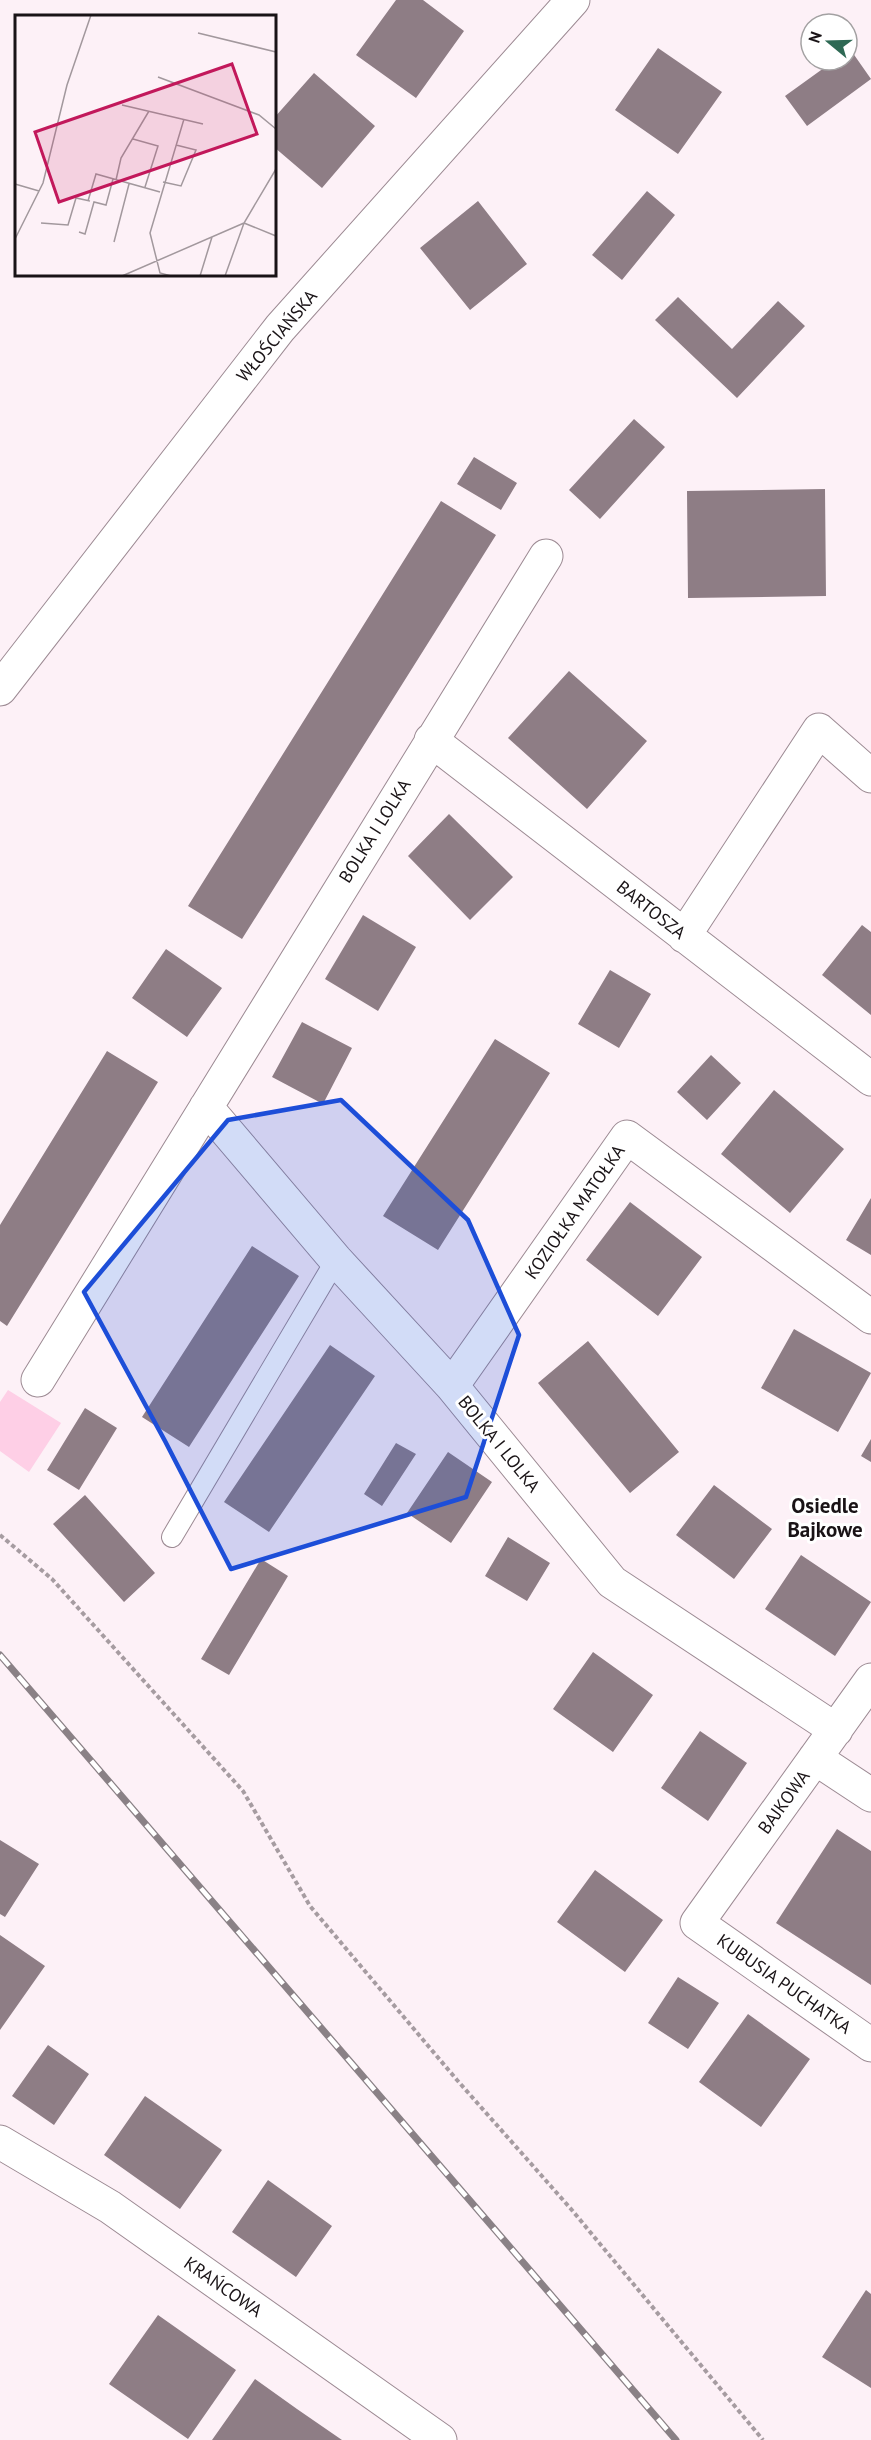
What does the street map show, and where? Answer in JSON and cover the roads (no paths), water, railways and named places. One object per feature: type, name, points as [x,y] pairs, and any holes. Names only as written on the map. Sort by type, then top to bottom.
[{"type":"street","name":"WŁOŚCIAŃSKA","points":[[0,689],[280,328],[573,0]]},
{"type":"street","name":"BOLKA I LOLKA","points":[[38,1380],[546,556]]},
{"type":"street","points":[[684,936],[819,730],[871,776]]},
{"type":"street","name":"BARTOSZA","points":[[431,740],[871,1079]]},
{"type":"street","name":"BOLKA I LOLKA","points":[[206,1107],[336,1260],[452,1386],[612,1582],[836,1730]]},
{"type":"street","name":"KOZIOŁKA MATOŁKA","points":[[452,1386],[627,1137],[871,1317]]},
{"type":"street","name":"BAJKOWA","points":[[697,1923],[871,1680]]},
{"type":"street","points":[[815,1758],[871,1794]]},
{"type":"street","name":"KUBUSIA PUCHATKA","points":[[697,1923],[871,2045]]},
{"type":"street","name":"KRAŃCOWA","points":[[0,2142],[110,2207],[440,2440]]},
{"type":"lane","points":[[172,1537],[336,1260]]},
{"type":"railway","points":[[0,1655],[676,2440]]},
{"type":"district","name":"Osiedle Bajkowe","points":[[825,1518]]}]
